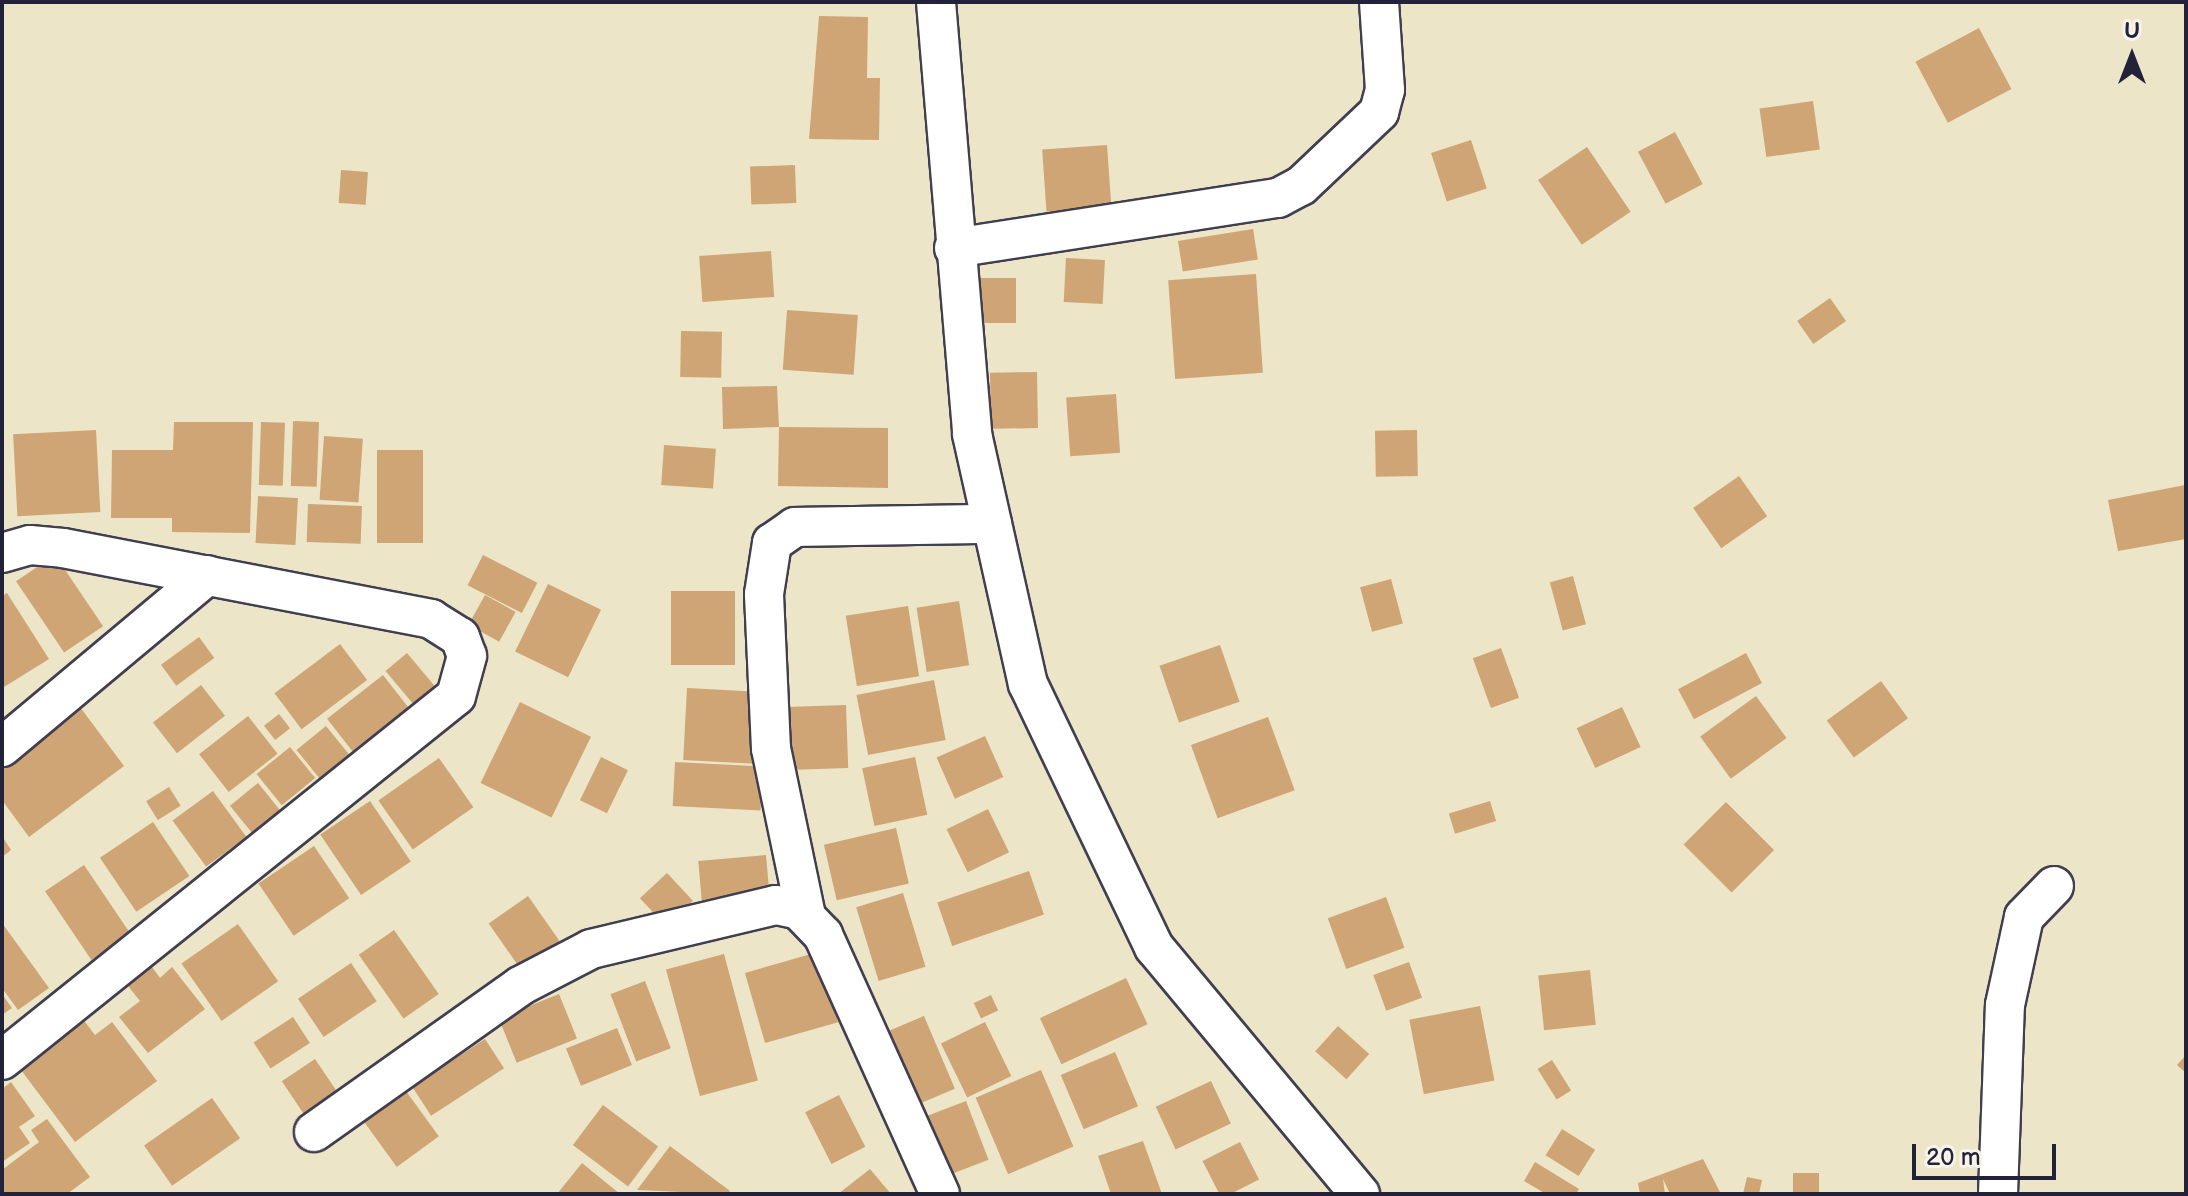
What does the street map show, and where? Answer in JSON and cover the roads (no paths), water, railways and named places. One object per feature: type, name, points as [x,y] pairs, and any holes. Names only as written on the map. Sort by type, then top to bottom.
[{"type":"street","points":[[936,2],[954,248],[972,434],[1028,684],[1154,947],[1360,1194]]},
{"type":"street","points":[[954,248],[1278,198],[1301,186],[1379,112],[1385,90],[1379,2]]},
{"type":"street","points":[[806,916],[771,749],[764,594],[772,543],[795,527],[992,524]]},
{"type":"street","points":[[2,553],[30,545],[63,548],[431,619],[460,637],[467,656],[456,696],[2,1060]]},
{"type":"street","points":[[2,747],[208,575]]},
{"type":"street","points":[[1998,1194],[2005,1005],[2024,917],[2054,886]]},
{"type":"street","points":[[314,1132],[520,986],[591,949],[760,907],[791,907],[806,916],[823,935],[940,1194]]}]
